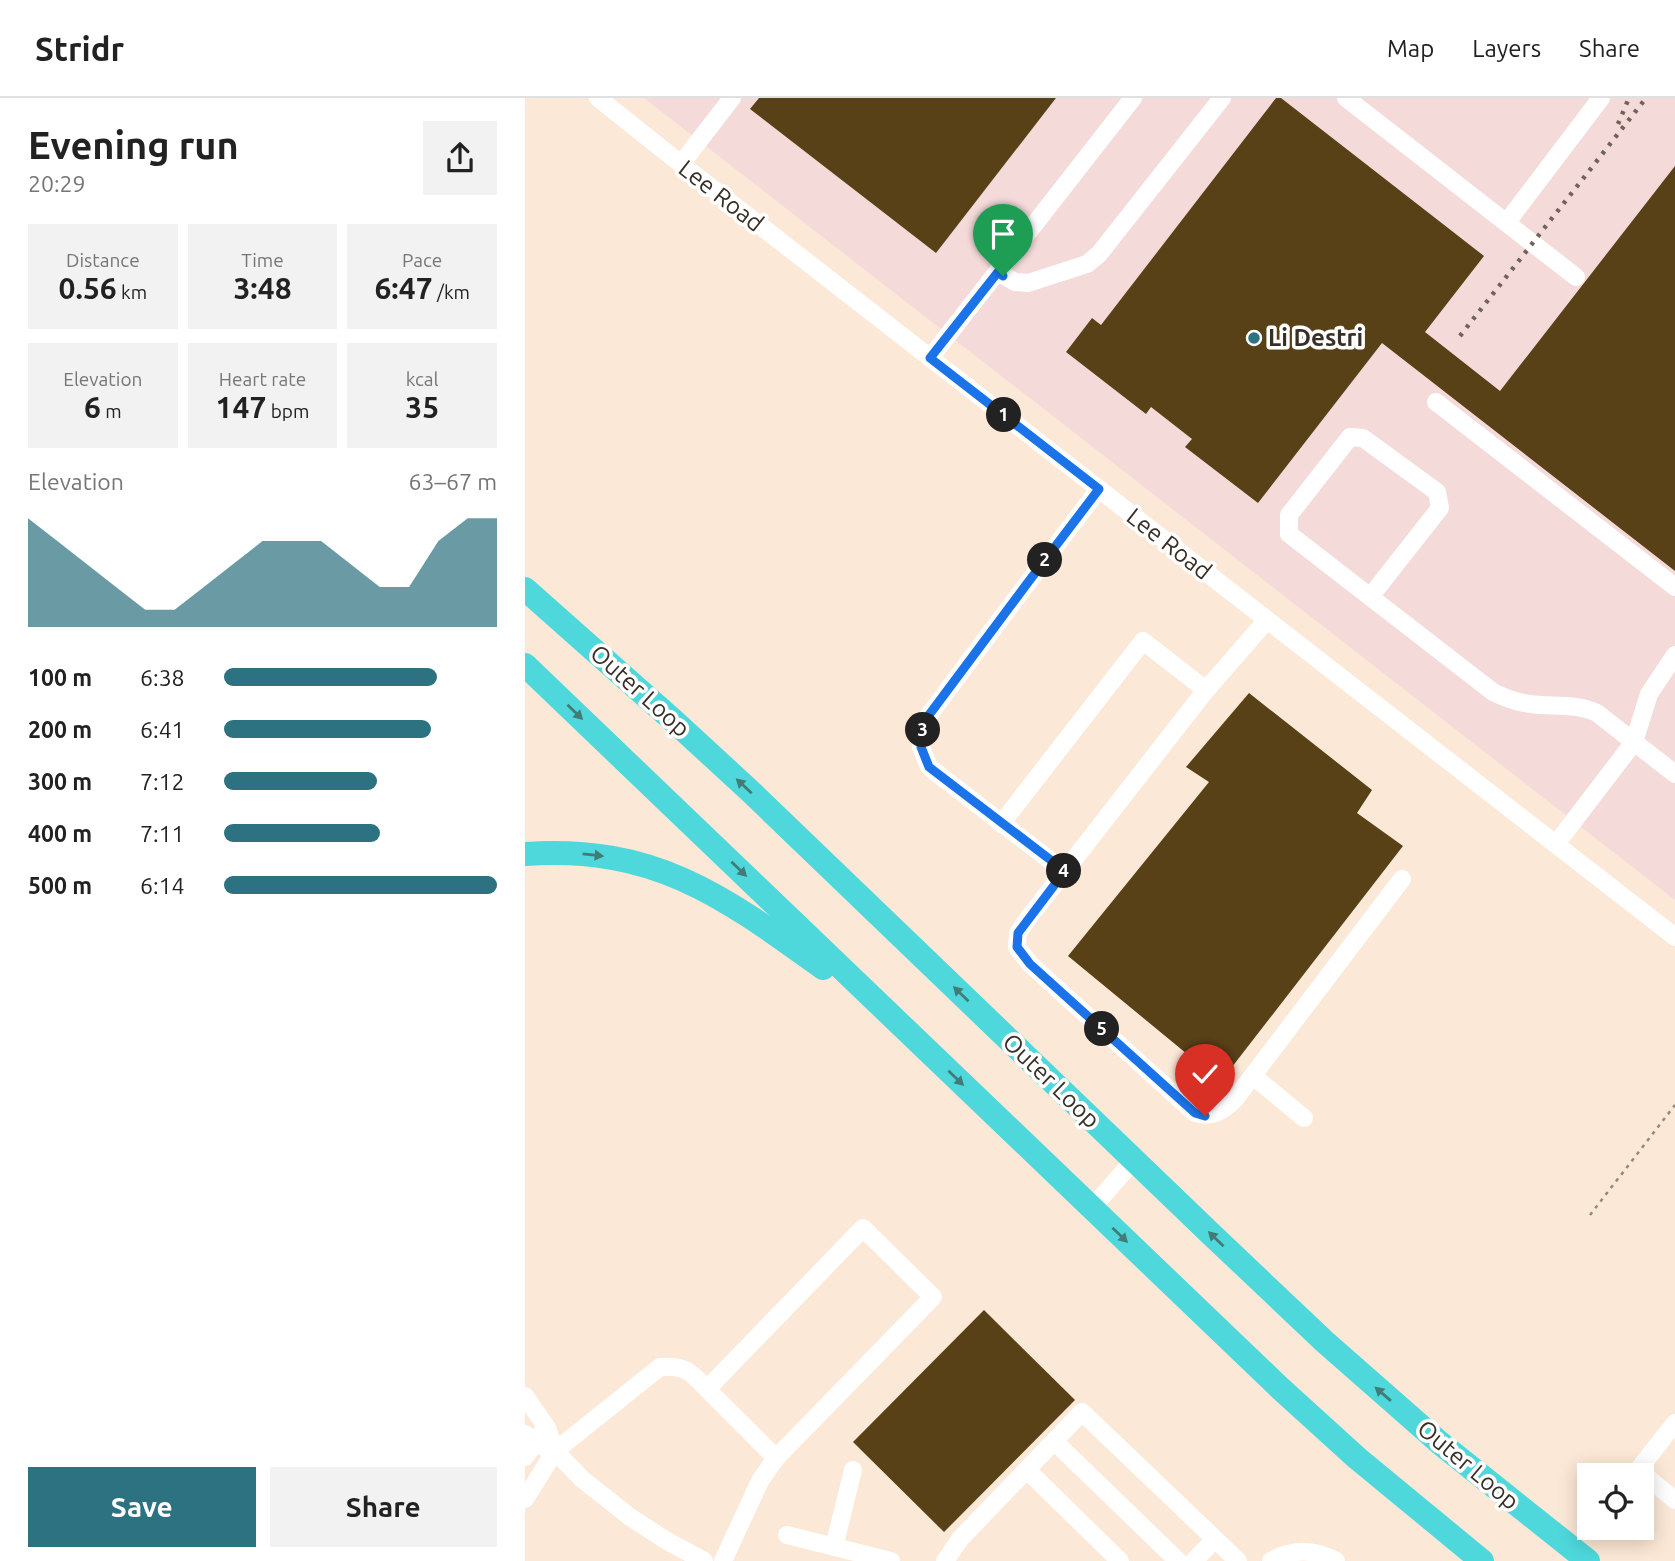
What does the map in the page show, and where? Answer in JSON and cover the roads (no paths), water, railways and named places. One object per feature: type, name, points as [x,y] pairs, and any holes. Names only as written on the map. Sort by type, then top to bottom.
[{"type":"highway","points":[[525,571],[599,653]]},
{"type":"highway","name":"Outer Loop","points":[[525,589],[750,791],[1287,1306],[1480,1475],[1588,1561]]},
{"type":"highway","points":[[525,665],[1319,1423],[1396,1491],[1482,1561]]},
{"type":"highway","points":[[525,854],[577,853],[613,857],[657,869],[701,887],[767,927],[919,1043]]},
{"type":"street","name":"Lee Road","points":[[598,98],[1556,844],[1672,930]]},
{"type":"street","points":[[681,164],[732,98]]},
{"type":"street","points":[[930,358],[1133,98]]},
{"type":"street","points":[[998,272],[1015,282],[1028,284],[1091,262],[1223,98]]},
{"type":"street","points":[[1346,98],[1576,277]]},
{"type":"street","points":[[1507,222],[1601,98]]},
{"type":"street","points":[[1436,402],[1675,587]]},
{"type":"street","points":[[1370,597],[1440,508],[1437,492],[1363,438],[1350,438],[1289,515],[1289,534],[1370,597],[1493,692],[1526,704],[1575,706],[1597,713],[1675,774]]},
{"type":"street","points":[[1065,871],[929,767],[921,747],[923,723],[1099,489]]},
{"type":"street","points":[[1268,620],[1206,690],[1065,871],[1018,933],[1017,947],[1030,964],[1195,1113],[1205,1116],[1227,1108],[1402,879]]},
{"type":"street","points":[[1001,824],[1143,641],[1206,690]]},
{"type":"street","points":[[1556,844],[1635,742],[1649,694],[1675,655]]},
{"type":"street","points":[[1253,1076],[1304,1118]]},
{"type":"street","points":[[1092,1208],[1134,1160]]},
{"type":"street","points":[[707,1389],[863,1228],[933,1297],[776,1458],[760,1481],[723,1561]]},
{"type":"street","points":[[525,1499],[555,1451],[660,1367],[677,1365],[693,1374],[776,1458]]},
{"type":"street","points":[[525,1396],[533,1440],[555,1451],[576,1474],[614,1506],[658,1536],[704,1561]]},
{"type":"street","points":[[945,1561],[960,1539],[1082,1412],[1238,1561]]},
{"type":"street","points":[[1675,1423],[1669,1444],[1638,1470],[1675,1500]]},
{"type":"street","points":[[1054,1441],[1178,1561]]},
{"type":"street","points":[[834,1547],[853,1470]]},
{"type":"street","points":[[1027,1470],[1120,1561]]},
{"type":"street","points":[[787,1535],[891,1561]]},
{"type":"street","points":[[1194,1561],[1215,1540]]},
{"type":"street","points":[[1271,1561],[1285,1554],[1301,1551],[1318,1553],[1336,1561]]},
{"type":"railway","points":[[1618,124],[1629,98]]},
{"type":"railway","points":[[1460,336],[1646,98]]},
{"type":"place","name":"Li Destri","points":[[1254,338]]}]
